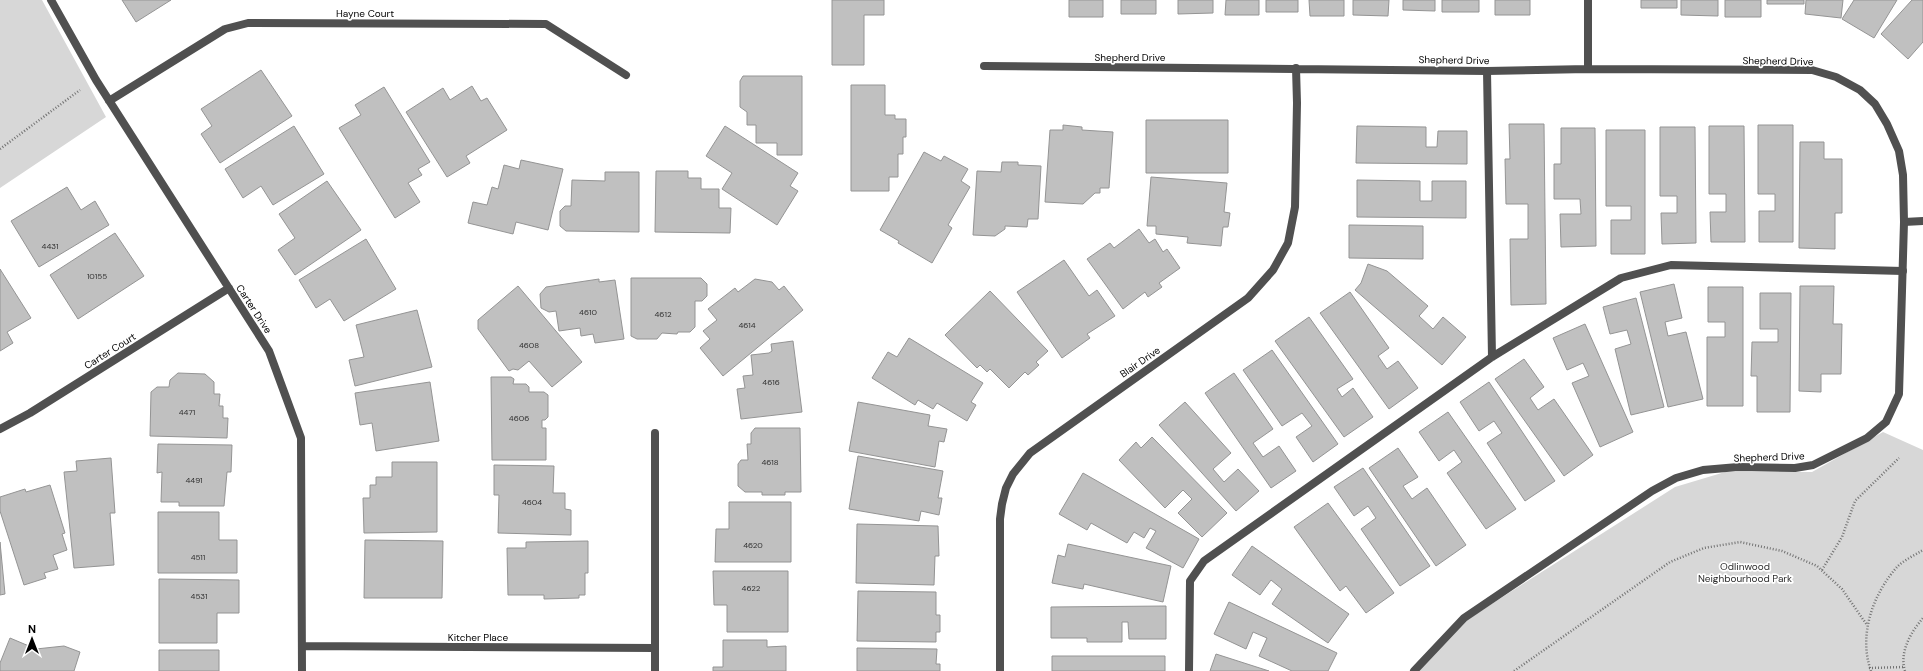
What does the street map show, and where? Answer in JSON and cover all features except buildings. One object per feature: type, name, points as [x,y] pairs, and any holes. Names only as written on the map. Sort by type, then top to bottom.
[{"type":"street","name":"Carter Drive","points":[[51,0],[109,101],[269,350],[301,438],[302,671]]},
{"type":"street","points":[[1588,0],[1588,69]]},
{"type":"street","name":"Hayne Court","points":[[109,101],[225,29],[248,23],[546,24],[626,75]]},
{"type":"street","name":"Shepherd Drive","points":[[984,66],[1487,71],[1588,69],[1812,70],[1836,77],[1860,90],[1875,104],[1887,124],[1899,151],[1902,175],[1904,222],[1899,394],[1886,422],[1867,438],[1813,465],[1795,468],[1738,467],[1703,470],[1676,478],[1652,491],[1464,618],[1414,671]]},
{"type":"street","name":"Blair Drive","points":[[1000,671],[1000,519],[1006,488],[1013,474],[1030,453],[1248,298],[1273,270],[1288,244],[1295,207],[1297,103],[1296,68]]},
{"type":"street","points":[[1487,71],[1492,357]]},
{"type":"street","points":[[1904,222],[1923,221]]},
{"type":"street","points":[[1189,671],[1190,581],[1204,561],[1492,357],[1621,278],[1671,265],[1902,271]]},
{"type":"street","name":"Carter Court","points":[[0,429],[30,413],[229,288]]},
{"type":"street","points":[[655,433],[655,671]]},
{"type":"street","name":"Kitcher Place","points":[[302,646],[655,648]]},
{"type":"path","points":[[0,149],[44,115],[96,80]]},
{"type":"path","points":[[1822,570],[1842,537],[1854,501],[1899,458]]},
{"type":"path","points":[[1514,671],[1670,562],[1704,548],[1740,542],[1782,550],[1817,566],[1842,589],[1867,625]]},
{"type":"path","points":[[1904,667],[1870,669],[1866,646],[1867,625],[1878,594],[1898,566],[1923,550]]},
{"type":"path","points":[[1905,671],[1905,648],[1912,630],[1923,618]]},
{"type":"green space","points":[[0,0],[42,0],[106,117],[0,188]]},
{"type":"green space","name":"Odlinwood Neighbourhood Park","points":[[1883,432],[1923,450],[1923,671],[1418,671],[1465,621],[1675,487],[1725,472],[1812,472]]}]
